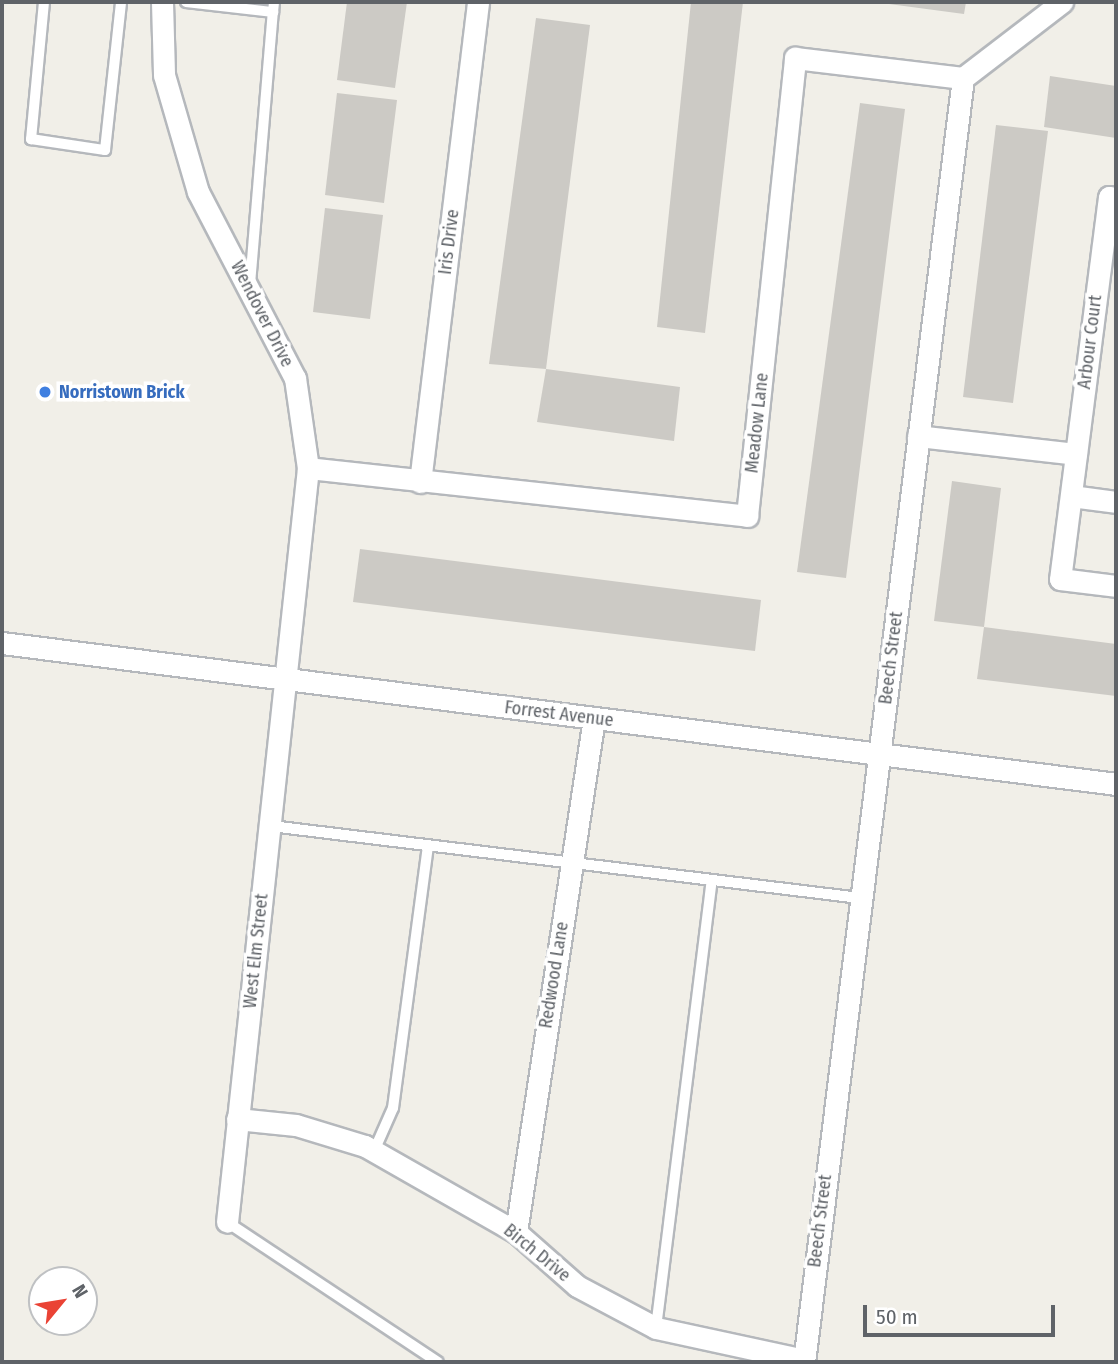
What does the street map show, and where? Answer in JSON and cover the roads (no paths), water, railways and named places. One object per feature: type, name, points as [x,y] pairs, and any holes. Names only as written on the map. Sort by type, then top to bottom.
[{"type":"street","name":"Wendover Drive","points":[[162,2],[164,75],[198,191],[295,378],[308,468],[286,680]]},
{"type":"street","name":"Iris Drive","points":[[420,482],[478,2]]},
{"type":"street","points":[[963,78],[1062,2]]},
{"type":"street","name":"Meadow Lane","points":[[308,468],[747,516],[795,58],[963,78]]},
{"type":"street","name":"Beech Street","points":[[804,1361],[963,78]]},
{"type":"street","name":"Arbour Court","points":[[1116,198],[1109,197],[1108,272],[1076,454],[1060,579],[1116,586]]},
{"type":"street","points":[[918,436],[1076,454]]},
{"type":"street","points":[[1071,496],[1116,502]]},
{"type":"street","name":"Forrest Avenue","points":[[2,643],[1116,784]]},
{"type":"street","name":"West Elm Street","points":[[227,1222],[286,680]]},
{"type":"street","name":"Redwood Lane","points":[[516,1232],[593,718]]},
{"type":"street","name":"Birch Drive","points":[[237,1119],[296,1125],[374,1151],[516,1232],[577,1286],[656,1328],[804,1361]]},
{"type":"lane","points":[[44,2],[31,139],[105,150],[121,2]]},
{"type":"lane","points":[[186,2],[274,7],[249,287]]},
{"type":"lane","points":[[271,826],[860,898]]},
{"type":"lane","points":[[374,1151],[393,1108],[428,845]]},
{"type":"lane","points":[[656,1328],[712,880]]},
{"type":"lane","points":[[227,1222],[438,1362]]},
{"type":"place","name":"Norristown Brick","points":[[45,392]]}]
